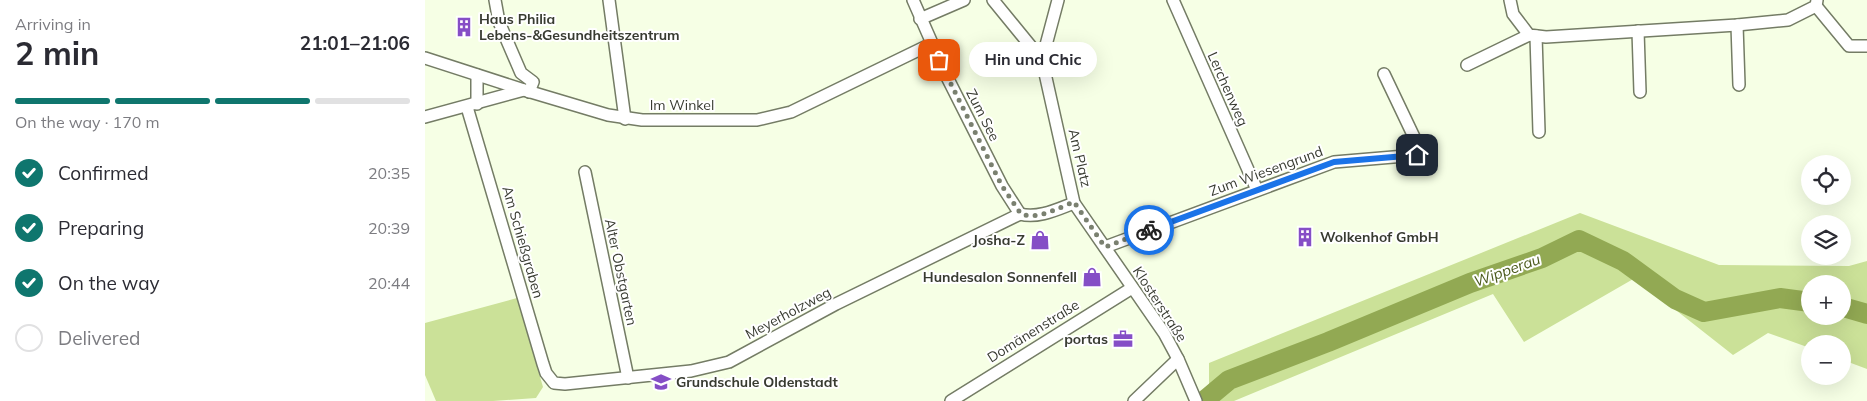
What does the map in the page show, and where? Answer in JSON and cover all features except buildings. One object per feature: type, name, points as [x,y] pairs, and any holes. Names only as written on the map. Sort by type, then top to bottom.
[{"type":"street","points":[[425,117],[527,91],[533,82],[521,73],[499,22],[495,0]]},
{"type":"street","points":[[609,0],[625,119]]},
{"type":"street","name":"Zum See","points":[[913,0],[931,44],[1002,186],[1021,214]]},
{"type":"street","points":[[920,19],[964,0]]},
{"type":"street","points":[[1042,60],[1058,0]]},
{"type":"street","name":"Lerchenweg","points":[[1173,0],[1257,190]]},
{"type":"street","points":[[1510,0],[1513,14],[1533,36],[1539,132]]},
{"type":"street","points":[[998,2],[1042,60]]},
{"type":"street","points":[[1467,65],[1533,36],[1737,25],[1788,20],[1816,3],[1849,46],[1867,46]]},
{"type":"street","points":[[1737,25],[1739,85]]},
{"type":"street","points":[[1639,31],[1640,92]]},
{"type":"street","name":"Im Winkel","points":[[425,58],[608,116],[625,119],[757,120],[791,112],[931,44]]},
{"type":"street","name":"Am Platz","points":[[1021,214],[1041,214],[1074,202],[1042,60]]},
{"type":"street","name":"Am Schießgraben","points":[[477,74],[472,106],[543,364],[546,373],[555,383]]},
{"type":"street","name":"Zum Wiesengrund","points":[[1105,247],[1334,162],[1417,155],[1415,139],[1384,74]]},
{"type":"street","name":"Alter Obstgarten","points":[[585,172],[627,378]]},
{"type":"street","name":"Klosterstraße","points":[[1074,202],[1164,334],[1196,401]]},
{"type":"street","name":"Meyerholzweg","points":[[555,383],[565,384],[691,371],[729,362],[836,304],[1021,214]]},
{"type":"street","name":"Domänenstraße","points":[[951,401],[1132,288]]},
{"type":"street","points":[[1134,401],[1177,359]]},
{"type":"green space","points":[[1580,213],[1719,265],[1849,266],[1867,261],[1867,369],[1851,363],[1851,335],[1801,335],[1801,345],[1768,333],[1733,355],[1635,278],[1524,342],[1493,294],[1234,401],[1209,401],[1209,363]]},
{"type":"green space","points":[[517,298],[543,387],[536,398],[493,401],[436,401],[425,375],[425,323]]},
{"type":"waterway","name":"Wipperau","points":[[1204,401],[1229,380],[1328,342],[1470,283],[1542,258],[1579,240],[1623,261],[1675,299],[1704,312],[1780,298],[1801,301]]},
{"type":"waterway","name":"Wipperau","points":[[1851,309],[1867,314]]},
{"type":"way so far","points":[[939,60],[1002,186],[1021,214],[1041,214],[1074,202],[1105,247],[1149,230]]},
{"type":"place","name":"Haus Philia Lebens-&Gesundheitszentrum","points":[[464,27]]},
{"type":"place","name":"Hin und Chic","points":[[939,60]]},
{"type":"place","name":"Wolkenhof GmbH","points":[[1305,237]]},
{"type":"place","name":"Josha-Z","points":[[1040,240]]},
{"type":"place","name":"Hundesalon Sonnenfell","points":[[1092,277]]},
{"type":"place","name":"portas","points":[[1123,339]]},
{"type":"place","name":"Grundschule Oldenstadt","points":[[661,382]]},
{"type":"route","points":[[1149,230],[1334,162],[1417,155]]}]
